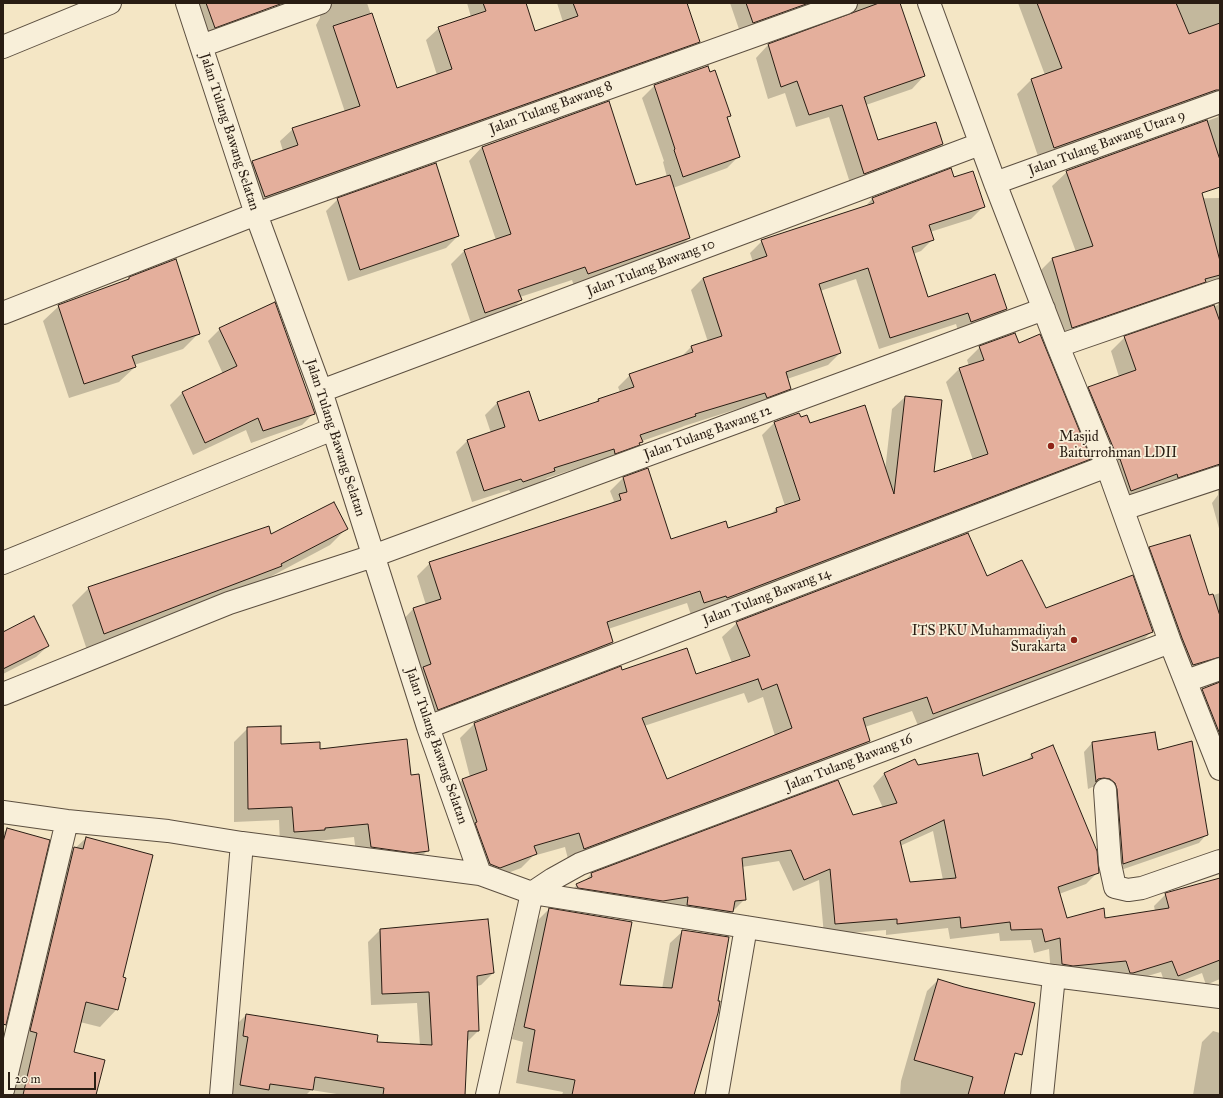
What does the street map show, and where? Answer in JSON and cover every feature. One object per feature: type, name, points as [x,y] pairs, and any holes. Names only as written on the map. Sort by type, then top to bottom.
[{"type":"street","points":[[3,47],[110,3]]},
{"type":"street","name":"Jalan Tulang Bawang Selatan","points":[[187,3],[256,214],[321,391],[428,727],[480,874]]},
{"type":"street","points":[[201,46],[320,3]]},
{"type":"street","name":"Jalan Tulang Bawang 8","points":[[3,313],[256,214],[846,3]]},
{"type":"street","points":[[937,5],[980,144],[1058,346],[1107,466],[1170,642],[1220,769]]},
{"type":"street","name":"Jalan Tulang Bawang Utara 9","points":[[995,183],[1220,102]]},
{"type":"street","name":"Jalan Tulang Bawang 10","points":[[321,391],[980,144]]},
{"type":"street","points":[[1058,346],[1220,290]]},
{"type":"street","name":"Jalan Tulang Bawang 12","points":[[3,694],[229,603],[373,556],[1044,309]]},
{"type":"street","points":[[3,563],[333,429]]},
{"type":"street","name":"Jalan Tulang Bawang 14","points":[[428,727],[1107,466]]},
{"type":"street","points":[[1123,509],[1220,478]]},
{"type":"street","name":"Jalan Tulang Bawang 16","points":[[532,893],[580,864],[1170,642]]},
{"type":"street","points":[[1186,681],[1220,669]]},
{"type":"street","points":[[1105,790],[1110,864],[1117,896],[1128,890],[1142,888],[1220,861]]},
{"type":"street","points":[[3,812],[67,821],[168,831],[242,843],[480,874],[532,893],[1054,976],[1220,997]]},
{"type":"street","points":[[3,1090],[67,821]]},
{"type":"street","points":[[221,1095],[242,843]]},
{"type":"street","points":[[488,1095],[532,893]]},
{"type":"street","points":[[717,1095],[746,927]]},
{"type":"street","points":[[1042,1095],[1054,976]]},
{"type":"building","points":[[206,3],[283,3],[215,28]]},
{"type":"building","points":[[483,3],[526,3],[535,31],[578,16],[573,3],[687,3],[700,42],[265,197],[252,161],[298,145],[292,128],[360,106],[333,26],[372,13],[397,88],[452,69],[438,27],[486,11]]},
{"type":"building","points":[[746,3],[809,3],[753,23]]},
{"type":"building","points":[[879,3],[900,3],[925,76],[864,97],[878,140],[936,122],[943,144],[864,174],[842,105],[809,115],[797,81],[781,87],[768,44]]},
{"type":"building","points":[[1037,3],[1176,3],[1189,34],[1220,23],[1220,90],[1216,90],[1054,148],[1031,79],[1062,68]]},
{"type":"building","points":[[708,66],[710,72],[715,70],[731,116],[727,117],[740,157],[683,177],[654,85]]},
{"type":"building","points":[[609,101],[636,185],[670,175],[690,238],[588,274],[585,267],[518,290],[522,300],[485,313],[464,250],[511,234],[482,147]]},
{"type":"building","points":[[1207,120],[1220,160],[1220,187],[1202,193],[1220,261],[1220,275],[1205,279],[1206,282],[1072,328],[1052,258],[1093,246],[1066,171]]},
{"type":"building","points":[[436,163],[459,236],[360,270],[337,198]]},
{"type":"building","points":[[951,168],[954,177],[973,171],[985,207],[929,225],[934,240],[912,247],[928,297],[995,274],[1007,309],[971,322],[968,313],[890,338],[868,268],[819,284],[841,353],[786,372],[791,389],[767,398],[765,393],[695,414],[696,416],[640,435],[643,442],[639,443],[640,445],[615,454],[614,449],[554,468],[555,471],[523,482],[521,479],[484,491],[467,440],[505,427],[497,402],[529,391],[539,421],[599,401],[598,399],[634,387],[629,374],[693,352],[691,346],[722,336],[703,278],[767,256],[761,240],[874,203],[872,198]]},
{"type":"building","points":[[176,259],[200,334],[132,356],[136,367],[84,384],[58,305],[129,279],[129,277]]},
{"type":"building","points":[[275,302],[315,414],[263,431],[258,418],[205,443],[182,392],[237,366],[219,328]]},
{"type":"building","points":[[1214,305],[1220,322],[1220,464],[1178,478],[1177,474],[1131,491],[1120,459],[1118,459],[1088,387],[1136,370],[1124,336]]},
{"type":"building","points":[[1015,333],[1019,343],[1040,334],[1091,459],[727,598],[726,596],[704,603],[700,591],[607,622],[613,642],[438,710],[423,667],[431,664],[413,608],[441,599],[429,562],[621,500],[619,494],[627,492],[623,477],[648,468],[671,539],[726,521],[728,528],[777,512],[776,508],[800,500],[774,422],[799,413],[801,417],[807,415],[810,423],[865,405],[894,494],[905,396],[942,400],[934,472],[988,454],[959,368],[984,360],[979,346]]},
{"type":"building","points":[[334,502],[348,529],[281,564],[282,566],[104,634],[88,587],[269,526],[271,534]]},
{"type":"building","points":[[968,533],[987,576],[1022,560],[1046,608],[1133,575],[1153,632],[933,714],[927,697],[863,718],[870,741],[584,849],[579,833],[534,846],[537,854],[500,868],[490,864],[475,823],[477,822],[462,779],[487,770],[474,723],[621,666],[622,670],[687,648],[696,674],[750,656],[736,622]],"holes":[[[758,679],[762,690],[777,684],[792,728],[667,779],[642,718]]]},
{"type":"building","points":[[1190,535],[1209,595],[1213,594],[1220,616],[1220,657],[1193,665],[1149,547]]},
{"type":"building","points":[[34,616],[49,646],[3,669],[3,632]]},
{"type":"building","points":[[1220,682],[1220,732],[1219,732],[1202,689]]},
{"type":"building","points":[[281,726],[281,744],[320,742],[320,749],[407,739],[411,775],[419,774],[429,851],[413,853],[371,847],[368,824],[325,828],[325,830],[294,832],[292,807],[248,809],[247,727]]},
{"type":"building","points":[[1155,732],[1158,750],[1192,741],[1208,835],[1123,864],[1117,789],[1115,783],[1110,779],[1098,779],[1096,782],[1092,742]]},
{"type":"building","points":[[1053,745],[1097,851],[1099,873],[1058,887],[1067,918],[1104,908],[1105,918],[1169,908],[1165,893],[1220,878],[1220,960],[1178,976],[1172,961],[1130,973],[1126,961],[1073,966],[1062,964],[1060,938],[1045,942],[1042,929],[1011,930],[1010,922],[961,928],[960,917],[897,924],[897,919],[835,924],[830,869],[804,880],[791,850],[742,858],[746,900],[735,901],[733,912],[687,905],[688,897],[663,901],[578,888],[576,884],[592,877],[591,873],[838,780],[853,815],[897,803],[884,773],[915,759],[918,765],[978,753],[983,776],[1033,758],[1031,754]],"holes":[[[944,820],[956,878],[910,882],[900,841]]]},
{"type":"building","points":[[7,828],[50,840],[6,1025],[3,1024],[3,842]]},
{"type":"building","points":[[86,837],[153,855],[123,977],[126,978],[118,1010],[86,1002],[74,1052],[105,1060],[96,1095],[23,1095],[37,1033],[30,1031],[74,847],[83,849]]},
{"type":"building","points":[[549,908],[632,922],[620,985],[672,988],[682,930],[729,937],[718,1001],[720,1001],[718,1013],[694,1095],[572,1095],[575,1080],[528,1071],[535,1030],[524,1027]]},
{"type":"building","points":[[488,919],[494,973],[477,976],[479,1031],[468,1031],[465,1095],[383,1095],[384,1088],[315,1077],[313,1090],[270,1084],[269,1090],[240,1085],[248,1037],[243,1036],[246,1014],[378,1035],[377,1042],[432,1045],[429,992],[382,994],[380,929]]},
{"type":"building","points":[[938,979],[964,987],[1035,1003],[1022,1055],[1015,1053],[1004,1095],[968,1095],[973,1077],[914,1060]]},
{"type":"place","name":"Masjid Baiturrohman LDII","points":[[1051,446]]},
{"type":"place","name":"ITS PKU Muhammadiyah Surakarta","points":[[1074,640]]}]
